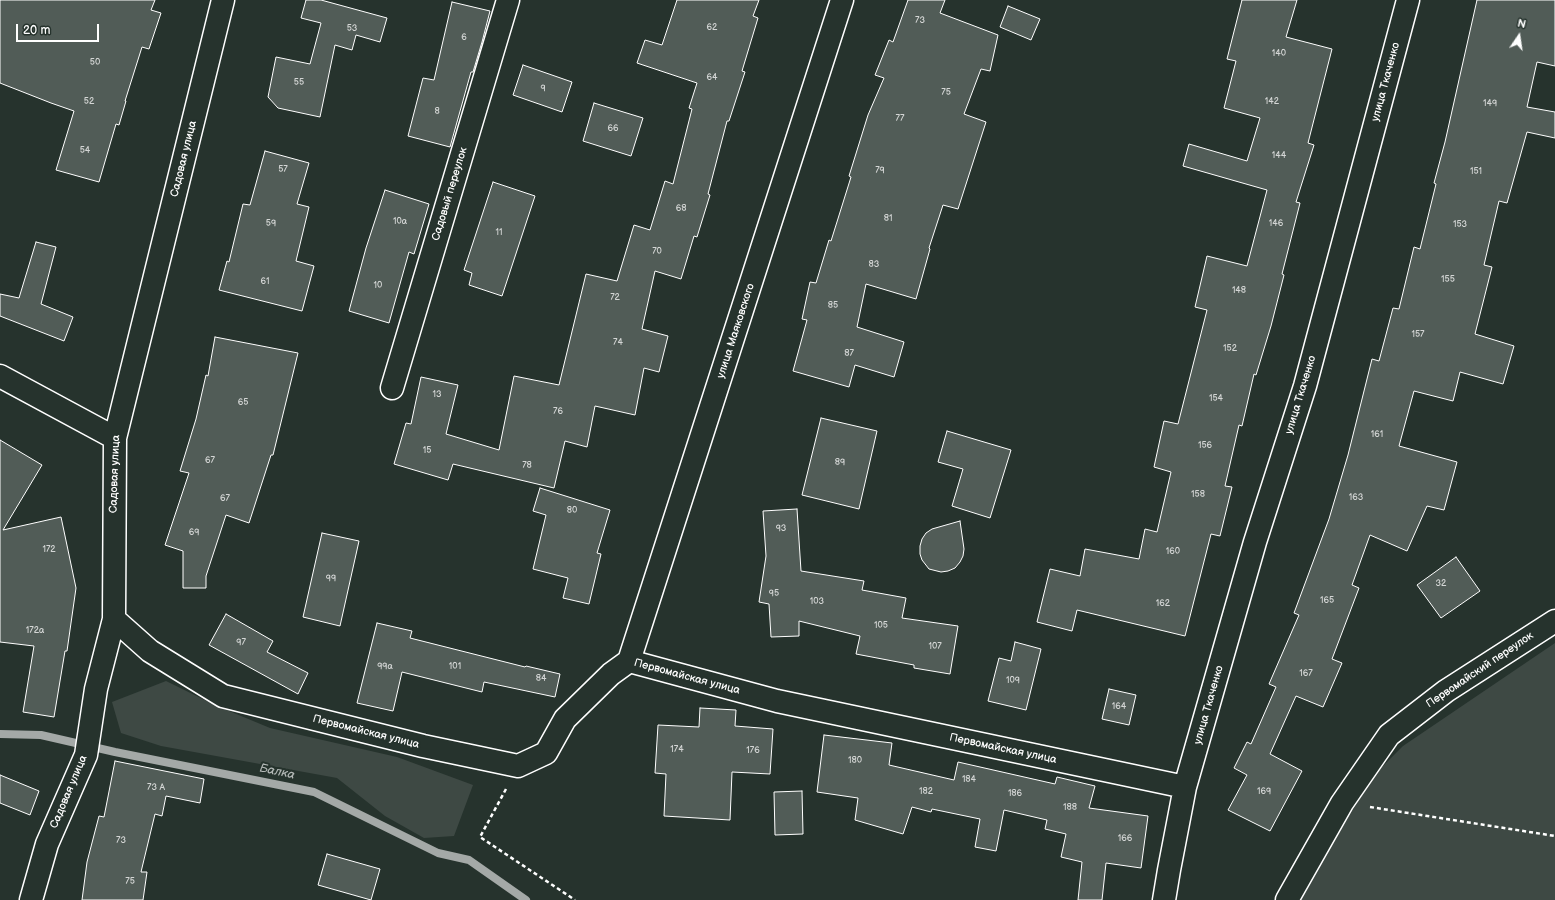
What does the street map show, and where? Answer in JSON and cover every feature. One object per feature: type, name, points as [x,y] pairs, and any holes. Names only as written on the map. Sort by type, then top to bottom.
[{"type":"street","name":"Садовая улица","points":[[31,900],[47,844],[86,755],[96,689],[114,619],[115,438],[223,0]]},
{"type":"street","name":"Садовый переулок","points":[[392,388],[508,0]]},
{"type":"street","name":"улица Маяковского","points":[[629,661],[842,0]]},
{"type":"street","name":"улица Ткаченко","points":[[1164,900],[1185,787],[1255,542],[1305,386],[1408,0]]},
{"type":"street","points":[[0,376],[115,438]]},
{"type":"street","name":"Первомайская улица","points":[[114,619],[150,651],[223,696],[423,746],[518,766],[546,753],[565,719],[611,674],[629,661],[777,701],[1185,787]]},
{"type":"street","name":"Первомайский переулок","points":[[1287,900],[1342,803],[1388,734],[1446,691],[1555,621]]},
{"type":"path","points":[[518,766],[480,837],[575,900]]},
{"type":"path","points":[[1342,803],[1555,836]]},
{"type":"shaded area","points":[[1555,643],[1555,900],[1298,900],[1374,775],[1403,746]]},
{"type":"shaded area","points":[[166,681],[217,706],[270,728],[397,757],[473,785],[454,836],[424,838],[385,816],[337,778],[161,746],[121,733],[112,702]]},
{"type":"building","points":[[0,0],[155,0],[151,10],[161,13],[149,49],[142,47],[119,125],[116,124],[99,182],[56,170],[74,111],[0,83]]},
{"type":"building","points":[[306,0],[321,0],[387,18],[380,42],[356,35],[352,50],[335,45],[320,117],[278,108],[268,97],[276,57],[310,64],[321,23],[301,18]]},
{"type":"building","points":[[677,0],[759,0],[753,16],[758,18],[742,71],[745,72],[729,121],[727,121],[708,194],[710,195],[697,237],[694,236],[681,279],[655,271],[642,329],[668,336],[659,372],[644,368],[635,415],[595,406],[587,447],[565,441],[554,488],[453,464],[448,480],[394,464],[406,423],[411,424],[421,377],[458,385],[446,434],[499,450],[514,376],[559,385],[586,274],[617,281],[634,225],[650,230],[665,181],[673,184],[692,109],[689,108],[697,83],[637,63],[645,40],[662,45]]},
{"type":"building","points":[[908,0],[945,0],[940,13],[998,35],[990,71],[981,69],[964,114],[986,122],[958,209],[943,205],[929,248],[930,249],[916,299],[866,284],[857,327],[904,342],[894,377],[855,365],[849,387],[793,371],[807,320],[802,319],[810,282],[816,283],[851,177],[849,176],[868,115],[884,78],[875,75],[889,40],[893,42]]},
{"type":"building","points":[[1242,0],[1297,0],[1286,37],[1332,49],[1308,143],[1314,145],[1296,202],[1300,203],[1282,274],[1284,275],[1271,326],[1256,375],[1254,374],[1242,426],[1239,425],[1225,486],[1232,487],[1220,536],[1211,534],[1185,636],[1077,610],[1072,631],[1037,622],[1050,569],[1080,576],[1085,549],[1139,559],[1145,529],[1157,532],[1171,472],[1154,467],[1164,421],[1178,424],[1207,310],[1195,307],[1207,256],[1247,266],[1267,190],[1183,166],[1189,144],[1247,161],[1260,118],[1224,108],[1236,61],[1227,59]]},
{"type":"building","points":[[1477,0],[1555,0],[1555,66],[1537,62],[1527,107],[1555,112],[1555,138],[1527,132],[1507,203],[1499,201],[1484,265],[1492,267],[1475,334],[1514,346],[1503,384],[1460,372],[1453,401],[1414,391],[1399,446],[1457,462],[1444,510],[1427,506],[1407,551],[1370,535],[1352,585],[1359,588],[1332,659],[1342,663],[1323,707],[1296,696],[1270,754],[1302,771],[1270,831],[1228,810],[1247,775],[1234,768],[1247,742],[1251,744],[1276,687],[1269,684],[1299,615],[1294,613],[1329,519],[1348,455],[1372,359],[1379,361],[1393,308],[1399,309],[1414,247],[1420,249]]},
{"type":"building","points":[[452,2],[490,11],[450,147],[408,136],[423,78],[434,80]]},
{"type":"building","points":[[1008,6],[1040,19],[1031,40],[1000,27]]},
{"type":"building","points":[[523,65],[572,82],[562,112],[513,95]]},
{"type":"building","points":[[594,103],[643,118],[631,156],[583,141]]},
{"type":"building","points":[[265,151],[309,163],[297,204],[309,207],[296,261],[314,266],[302,311],[219,290],[227,261],[229,262],[243,204],[250,205]]},
{"type":"building","points":[[493,182],[535,196],[502,296],[469,285],[472,273],[464,270]]},
{"type":"building","points":[[385,190],[429,204],[414,254],[409,252],[389,323],[349,311],[366,248]]},
{"type":"building","points":[[36,242],[56,247],[41,304],[73,317],[64,341],[0,316],[0,294],[19,298]]},
{"type":"building","points":[[215,337],[298,353],[273,455],[271,455],[249,523],[226,515],[206,576],[206,588],[183,588],[183,551],[165,545],[189,473],[180,471],[196,419],[206,375],[208,376]]},
{"type":"building","points":[[821,418],[877,431],[859,509],[802,495]]},
{"type":"building","points":[[947,431],[1011,450],[990,518],[952,506],[963,469],[938,462]]},
{"type":"building","points":[[0,440],[42,465],[3,530],[61,517],[76,588],[67,651],[65,651],[54,717],[23,712],[34,646],[0,642]]},
{"type":"building","points":[[540,488],[610,510],[597,553],[601,554],[589,604],[563,598],[568,578],[533,569],[546,515],[533,511]]},
{"type":"building","points":[[797,509],[801,571],[864,581],[862,590],[906,598],[902,618],[958,626],[950,674],[914,668],[914,665],[856,654],[860,636],[799,621],[799,636],[771,637],[769,604],[759,602],[766,556],[763,511]]},
{"type":"building","points":[[960,521],[964,549],[960,562],[955,568],[948,571],[941,572],[929,569],[922,560],[920,554],[922,539],[926,533],[932,529]]},
{"type":"building","points":[[322,533],[359,541],[340,626],[303,617]]},
{"type":"building","points":[[1456,557],[1480,591],[1441,618],[1417,585]]},
{"type":"building","points":[[226,614],[273,641],[267,652],[308,673],[298,694],[209,645]]},
{"type":"building","points":[[377,623],[412,631],[410,638],[525,667],[560,674],[555,697],[484,682],[482,692],[402,672],[393,711],[357,703]]},
{"type":"building","points":[[1015,642],[1041,649],[1026,710],[988,701],[999,658],[1011,661]]},
{"type":"building","points":[[1109,689],[1136,695],[1129,725],[1102,719]]},
{"type":"building","points":[[700,708],[736,710],[735,726],[773,729],[770,774],[732,772],[730,820],[664,816],[666,774],[655,773],[658,725],[699,727]]},
{"type":"building","points":[[824,735],[892,743],[889,765],[954,780],[958,762],[1055,784],[1057,777],[1095,786],[1089,808],[1148,816],[1141,868],[1106,863],[1102,900],[1078,900],[1082,862],[1061,857],[1066,834],[1045,829],[1047,820],[1004,810],[996,851],[975,847],[980,819],[932,809],[931,812],[912,807],[903,834],[855,820],[858,798],[817,792]]},
{"type":"building","points":[[115,761],[204,779],[200,803],[166,796],[162,816],[155,814],[141,872],[147,872],[143,900],[82,900],[87,862],[99,816],[104,817]]},
{"type":"building","points":[[0,775],[39,791],[30,815],[0,803]]},
{"type":"building","points":[[802,791],[803,834],[775,835],[774,792]]},
{"type":"building","points":[[327,854],[380,869],[371,900],[318,885]]},
{"type":"waterway","name":"Балка","points":[[0,734],[41,735],[115,752],[314,792],[438,853],[469,860],[526,900]]}]
